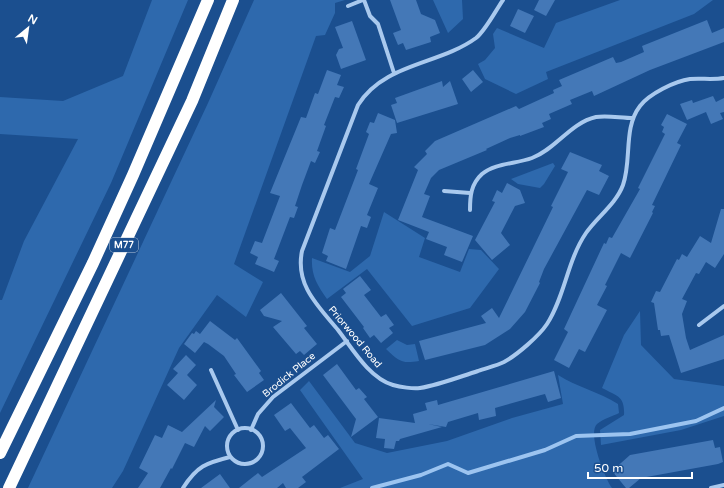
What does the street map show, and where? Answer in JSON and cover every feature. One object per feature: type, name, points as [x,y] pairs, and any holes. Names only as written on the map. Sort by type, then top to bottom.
[{"type":"highway","name":"M77","points":[[0,453],[106,236],[160,115],[208,0]]},
{"type":"highway","name":"M77","points":[[9,488],[188,108],[233,0]]},
{"type":"street","points":[[348,6],[363,0],[370,16],[378,24],[394,73]]},
{"type":"street","name":"Priorwood Road","points":[[503,0],[478,37],[439,57],[394,73],[365,92],[358,105],[306,238],[300,264],[304,282],[313,299],[368,367],[380,378],[392,385],[418,389],[456,378],[504,362],[527,344],[546,325],[561,296],[572,260],[586,234],[605,212],[623,185],[633,118],[640,106],[652,95],[661,90],[689,79],[724,78]]},
{"type":"street","points":[[470,210],[470,193],[483,173],[495,168],[532,158],[556,144],[578,124],[596,117],[633,118]]},
{"type":"street","points":[[444,192],[470,193]]},
{"type":"street","points":[[699,325],[724,306]]},
{"type":"street","name":"Brodick Place","points":[[252,430],[258,414],[273,397],[346,341]]},
{"type":"street","points":[[211,370],[238,430]]},
{"type":"street","points":[[246,428],[252,430],[257,433],[262,443],[260,455],[252,463],[240,463],[230,457],[227,446],[228,440],[231,435],[238,430],[246,428]]},
{"type":"street","points":[[183,488],[190,478],[207,463],[230,457]]},
{"type":"street","points":[[711,488],[724,485]]},
{"type":"shaded area","points":[[152,0],[188,0],[111,183],[0,413],[0,300],[2,300],[24,241],[78,139],[0,134],[0,97],[63,101],[123,76]]},
{"type":"shaded area","points":[[254,0],[345,0],[335,3],[335,13],[325,35],[316,36],[234,264],[263,282],[246,317],[217,295],[179,348],[123,471],[112,488],[28,488],[208,103]]},
{"type":"shaded area","points":[[433,0],[462,0],[463,19],[448,33]]},
{"type":"shaded area","points":[[620,0],[713,0],[694,14],[546,72],[548,79],[516,94],[485,79],[478,64],[485,60],[495,48],[493,34],[497,28],[544,48],[556,23]]},
{"type":"shaded area","points":[[553,163],[555,166],[540,188],[518,184],[511,179]]},
{"type":"shaded area","points":[[384,212],[425,238],[419,257],[460,272],[469,249],[481,250],[499,269],[470,308],[412,326],[367,269],[327,299],[315,280],[312,258],[350,272],[370,256]]},
{"type":"shaded area","points":[[640,311],[641,345],[674,379],[724,386],[724,416],[681,430],[601,445],[600,430],[624,415],[623,404],[619,397],[602,388],[624,335]]},
{"type":"shaded area","points":[[397,340],[407,345],[415,344],[419,361],[401,361],[386,349]]},
{"type":"shaded area","points":[[558,375],[618,404],[619,413],[599,422],[594,429],[598,456],[605,475],[612,488],[340,488],[363,479],[300,390],[309,381],[355,443],[387,453],[447,441],[512,418],[563,404]]},
{"type":"building","points":[[390,0],[416,0],[421,14],[435,20],[440,33],[430,37],[431,42],[406,50],[403,43],[398,45],[393,33],[401,30]]},
{"type":"building","points":[[539,0],[555,0],[546,16],[534,10]]},
{"type":"building","points":[[518,9],[534,16],[525,33],[510,26]]},
{"type":"building","points":[[707,20],[712,33],[724,28],[724,42],[650,70],[594,96],[592,91],[570,100],[572,104],[549,114],[551,119],[542,123],[544,127],[510,138],[486,149],[487,150],[439,170],[431,178],[424,194],[430,196],[422,217],[473,236],[462,262],[444,255],[447,247],[426,239],[429,232],[398,220],[418,170],[414,167],[427,154],[425,151],[435,141],[516,106],[519,109],[554,93],[553,90],[562,86],[559,80],[613,57],[616,63],[621,62],[644,52],[642,46]]},
{"type":"building","points":[[352,21],[366,60],[341,69],[336,55],[339,49],[343,48],[335,27]]},
{"type":"building","points":[[327,70],[341,75],[337,85],[344,87],[339,98],[335,97],[324,125],[326,126],[317,151],[320,152],[315,163],[311,161],[295,206],[298,207],[294,218],[290,217],[274,259],[279,261],[274,272],[255,264],[258,257],[250,253],[255,241],[262,243],[280,196],[270,193],[301,117],[306,118],[315,93],[318,94]]},
{"type":"building","points":[[473,70],[483,82],[471,92],[462,79]]},
{"type":"building","points":[[442,81],[443,87],[450,81],[458,104],[397,123],[391,105],[397,103],[395,98]]},
{"type":"building","points":[[713,96],[716,102],[724,98],[724,112],[720,113],[723,119],[711,124],[706,112],[687,120],[680,104],[692,100],[693,103]]},
{"type":"building","points":[[378,113],[395,120],[397,133],[391,134],[369,184],[378,188],[367,215],[371,217],[367,228],[361,226],[346,269],[326,261],[328,256],[322,253],[330,228],[335,230],[358,170],[356,169],[369,134],[366,132],[370,122],[374,123]]},
{"type":"building","points":[[667,114],[687,124],[677,143],[681,145],[652,205],[655,206],[652,212],[653,213],[630,258],[621,253],[605,285],[607,286],[597,305],[607,310],[585,352],[579,349],[569,368],[554,360],[568,332],[564,329],[604,243],[606,244],[609,237],[612,238],[640,189],[638,188],[665,134],[662,132],[664,127],[661,125]]},
{"type":"building","points":[[570,152],[602,165],[599,171],[609,176],[599,195],[587,190],[544,269],[539,282],[540,283],[525,312],[510,329],[485,345],[425,360],[419,341],[486,323],[481,316],[492,308],[499,318],[553,207],[551,206],[568,172],[561,169]]},
{"type":"building","points":[[507,183],[520,190],[525,203],[515,206],[501,233],[510,245],[492,260],[475,240],[495,202],[492,201],[497,190],[502,193]]},
{"type":"building","points":[[721,209],[724,209],[724,254],[715,268],[706,262],[699,274],[696,273],[682,299],[687,301],[682,314],[686,338],[690,350],[724,335],[724,359],[681,373],[669,335],[661,336],[660,330],[658,330],[654,303],[651,302],[656,291],[660,292],[677,259],[679,260],[682,254],[687,257],[700,236],[711,243]]},
{"type":"building","points":[[360,276],[371,290],[364,295],[381,317],[386,314],[394,325],[389,328],[393,333],[381,343],[374,335],[370,338],[363,328],[364,327],[341,297],[346,293],[343,289]]},
{"type":"building","points":[[281,293],[307,326],[304,328],[317,344],[304,355],[300,351],[296,354],[273,327],[282,321],[264,316],[260,310]]},
{"type":"building","points":[[210,321],[235,340],[237,338],[261,371],[259,373],[264,380],[247,392],[234,375],[236,374],[224,356],[204,342],[195,353],[184,344],[192,333],[194,334],[196,331],[200,334]]},
{"type":"building","points":[[186,355],[196,365],[187,375],[197,385],[184,400],[167,385],[178,373],[173,369]]},
{"type":"building","points":[[337,364],[356,390],[359,388],[367,397],[364,399],[378,417],[351,437],[356,419],[323,375]]},
{"type":"building","points":[[554,371],[561,398],[548,402],[545,394],[495,408],[496,416],[479,420],[478,413],[448,422],[446,427],[428,424],[442,427],[400,439],[399,441],[396,441],[394,449],[384,448],[385,439],[376,438],[379,418],[415,423],[413,414],[427,410],[425,403],[437,400],[438,405]]},
{"type":"building","points":[[216,400],[214,407],[224,417],[210,431],[205,426],[194,447],[185,443],[172,469],[171,468],[160,488],[138,488],[148,473],[139,468],[155,435],[162,438],[168,425],[182,432]]},
{"type":"building","points":[[291,403],[310,428],[314,425],[324,438],[328,435],[339,449],[302,477],[306,482],[298,488],[286,488],[283,483],[277,488],[239,488],[258,473],[262,477],[306,448],[290,428],[285,431],[274,415]]},
{"type":"building","points":[[713,440],[715,448],[720,447],[723,462],[718,464],[641,478],[629,488],[626,488],[612,471],[630,455]]},
{"type":"building","points":[[220,474],[230,488],[201,488]]},
{"type":"waterway","points":[[372,488],[421,475],[448,464],[468,473],[545,450],[576,436],[630,434],[696,421],[724,408]]}]
